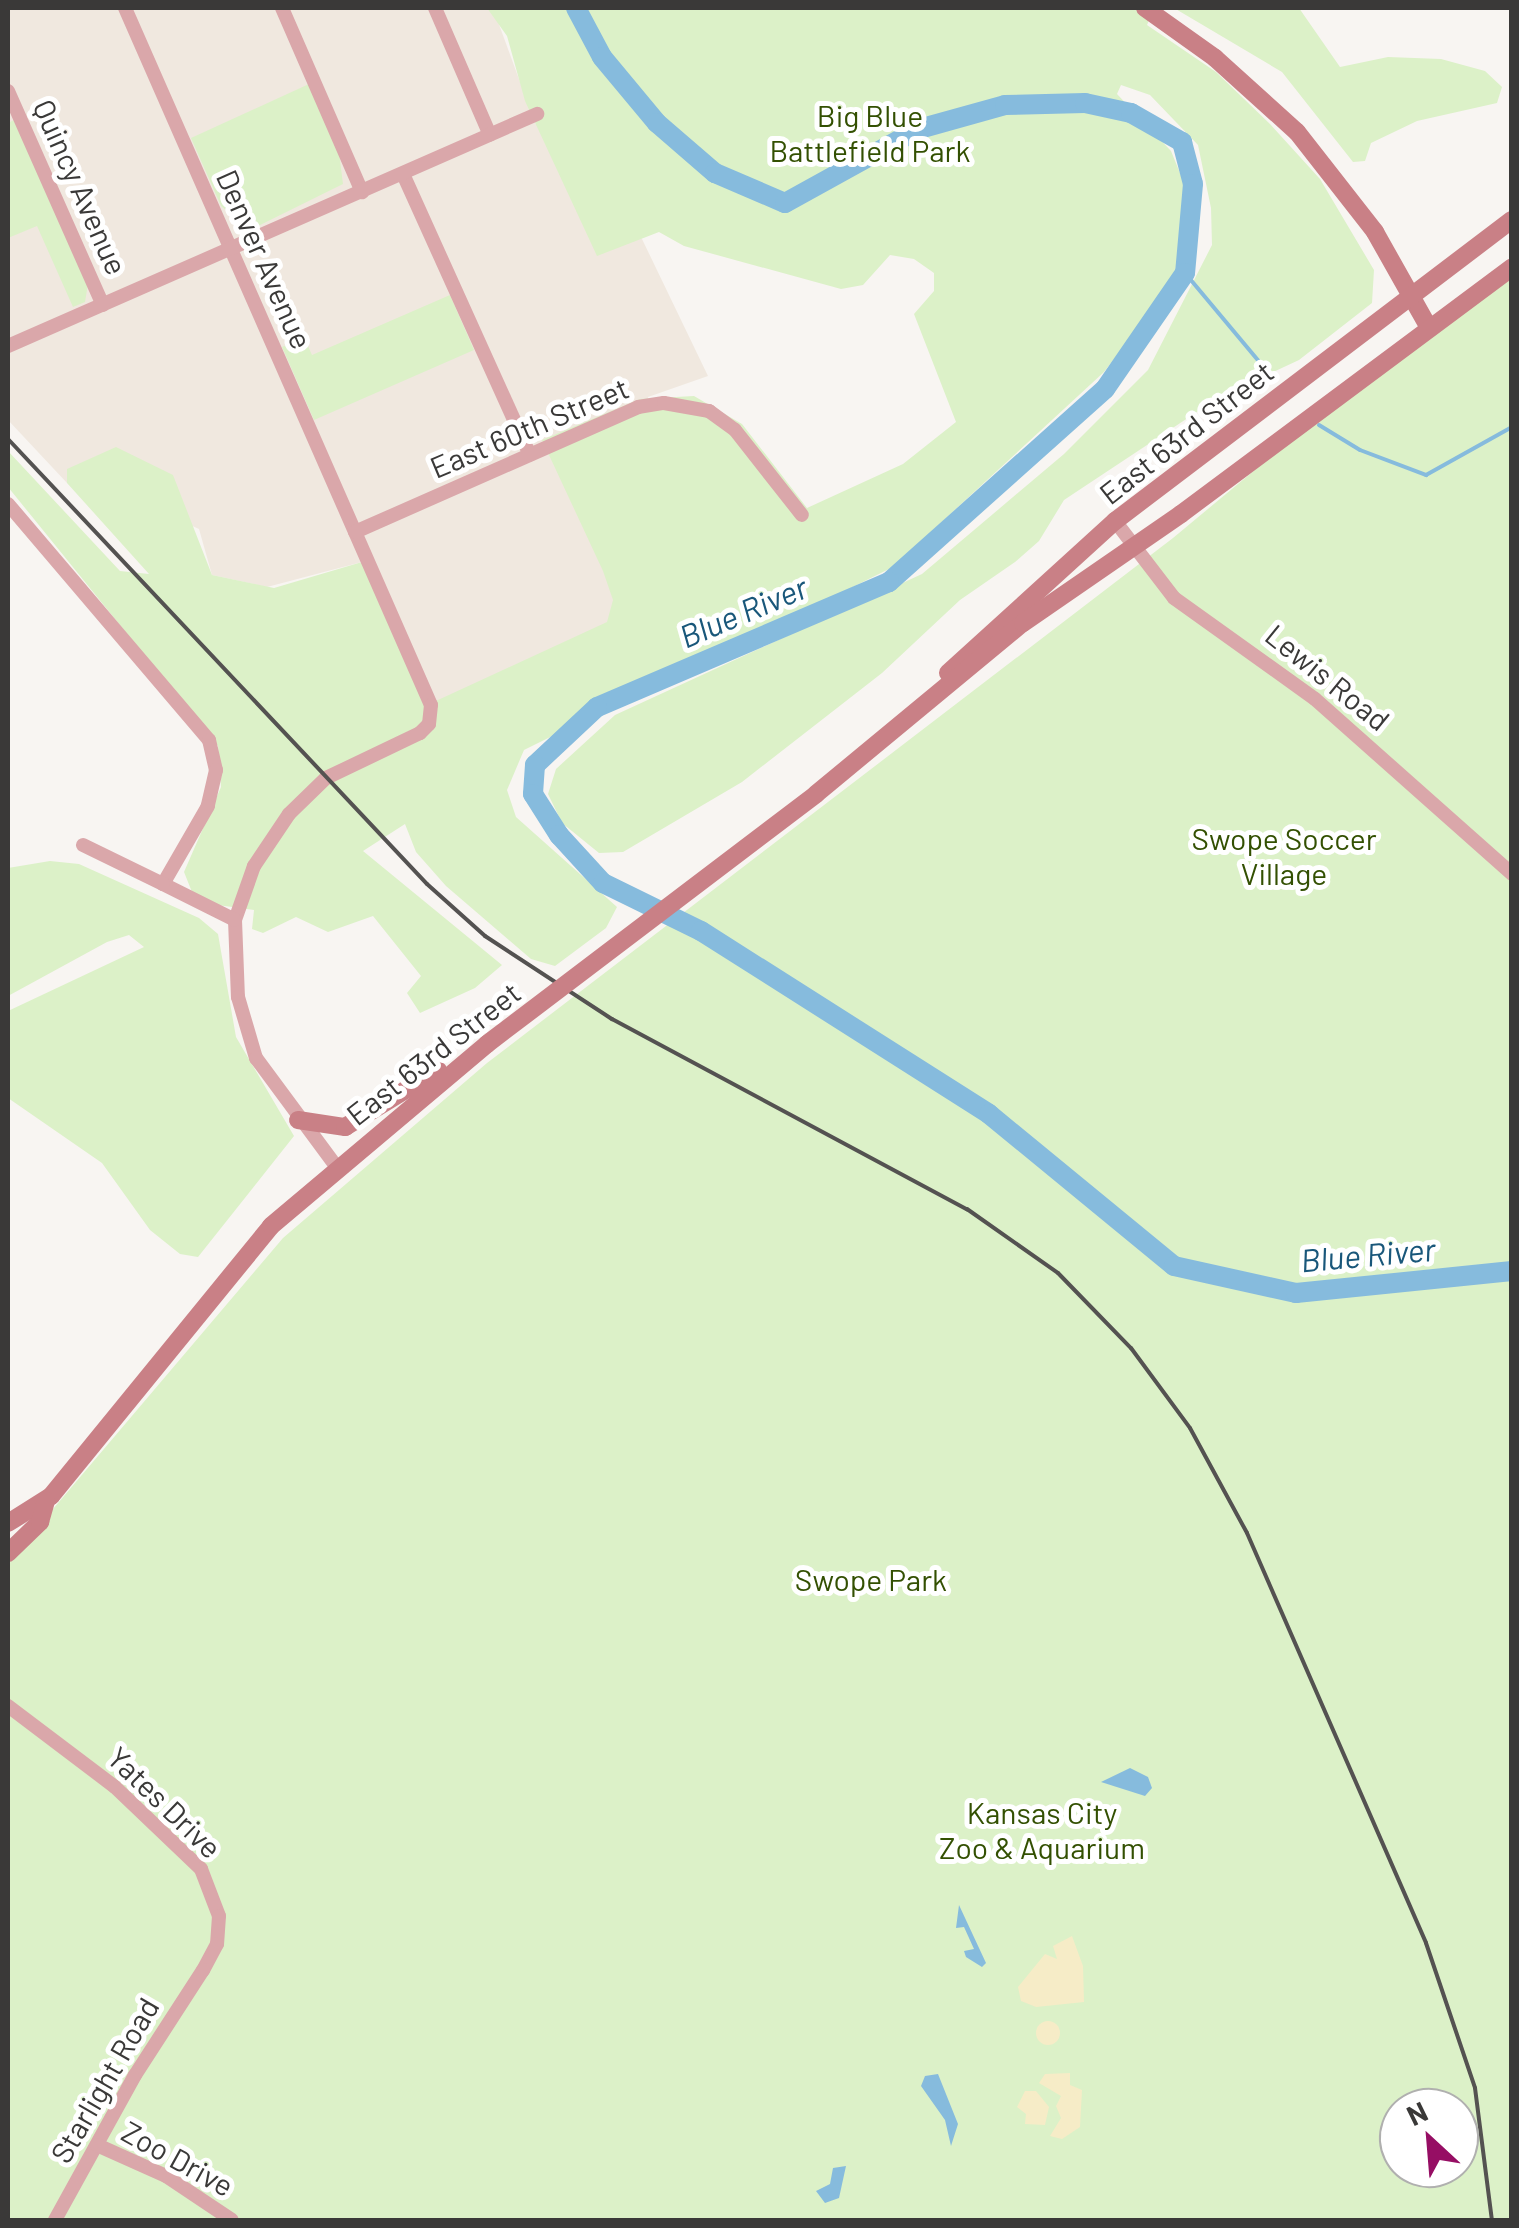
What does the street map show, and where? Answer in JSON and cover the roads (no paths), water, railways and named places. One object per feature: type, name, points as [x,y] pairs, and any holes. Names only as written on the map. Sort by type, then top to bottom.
[{"type":"main road","points":[[1146,8],[1215,58],[1296,132],[1337,178],[1428,326]]},
{"type":"main road","name":"East 63rd Street","points":[[916,712],[965,654],[1115,522],[1512,220]]},
{"type":"main road","name":"East 63rd Street","points":[[8,1523],[46,1501],[271,1226],[336,1166],[488,1044],[816,794],[1022,623],[1512,267]]},
{"type":"main road","points":[[298,1120],[345,1127],[488,1044]]},
{"type":"main road","name":"East 63rd Street","points":[[8,1553],[40,1522],[46,1501]]},
{"type":"street","name":"Denver Avenue","points":[[125,8],[432,716],[420,733],[326,778],[289,814],[254,866],[235,920]]},
{"type":"street","points":[[282,8],[362,192]]},
{"type":"street","points":[[435,8],[490,134]]},
{"type":"street","name":"Quincy Avenue","points":[[8,91],[103,305]]},
{"type":"street","points":[[8,346],[537,114]]},
{"type":"street","points":[[403,174],[530,455]]},
{"type":"street","name":"East 60th Street","points":[[355,532],[638,408],[690,406],[735,430],[802,515]]},
{"type":"street","points":[[8,504],[208,740],[216,770],[208,806],[164,884]]},
{"type":"street","name":"Lewis Road","points":[[1115,522],[1174,598],[1316,699],[1512,874]]},
{"type":"street","points":[[83,845],[235,920],[247,1036],[267,1080],[336,1166]]},
{"type":"street","name":"Yates Drive","points":[[8,1706],[114,1787],[201,1869],[219,1916],[217,1944],[203,1970]]},
{"type":"street","name":"Starlight Road","points":[[55,2220],[203,1970]]},
{"type":"street","name":"Zoo Drive","points":[[97,2145],[166,2176],[232,2220]]},
{"type":"water","points":[[1130,1768],[1148,1777],[1152,1788],[1145,1796],[1101,1782]]},
{"type":"water","points":[[959,1905],[986,1963],[982,1967],[966,1957],[964,1951],[974,1949],[964,1927],[956,1928]]},
{"type":"water","points":[[938,2074],[958,2124],[951,2146],[945,2120],[921,2086],[925,2076]]},
{"type":"water","points":[[846,2166],[839,2198],[825,2203],[816,2191],[830,2184],[833,2168]]},
{"type":"waterway","name":"Blue River","points":[[576,8],[602,57],[657,123],[715,173],[785,203],[919,129],[1005,105],[1085,103],[1131,113],[1182,142],[1193,184],[1185,273],[1105,389],[889,582],[597,707],[535,765],[533,794],[559,835],[603,883],[701,931],[989,1114],[1174,1266],[1296,1293],[1512,1271]]},
{"type":"waterway","points":[[1185,273],[1261,364]]},
{"type":"waterway","points":[[1319,425],[1360,450],[1426,475],[1512,427]]},
{"type":"railway","points":[[8,439],[427,884],[485,936],[612,1019],[967,1209],[1058,1273],[1131,1348],[1190,1428],[1247,1533],[1426,1943],[1475,2088],[1492,2220]]},
{"type":"park label","name":"Big Blue Battlefield Park","points":[[870,132]]},
{"type":"park label","name":"Swope Soccer Village","points":[[1284,855]]},
{"type":"park label","name":"Swope Park","points":[[871,1579]]},
{"type":"park label","name":"Kansas City Zoo & Aquarium","points":[[1042,1829]]}]
